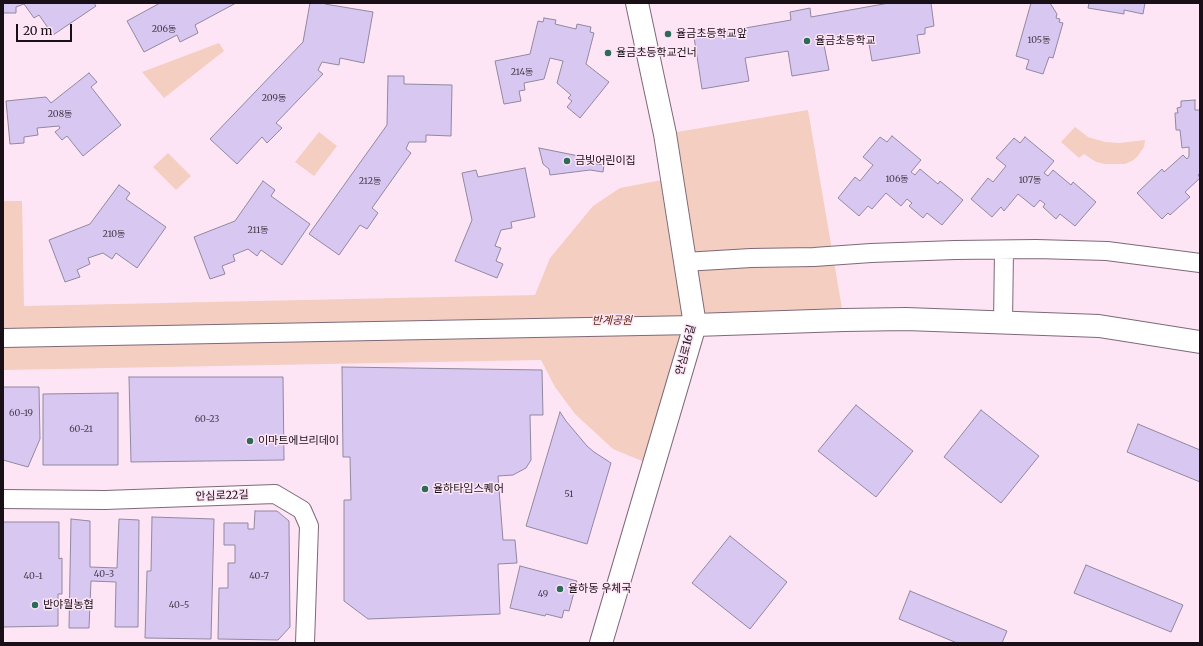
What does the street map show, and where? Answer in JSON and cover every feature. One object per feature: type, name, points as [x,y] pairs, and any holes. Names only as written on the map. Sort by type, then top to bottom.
[{"type":"main road","name":"안심로16길","points":[[601,643],[695,325],[665,134],[638,3]]},
{"type":"main road","points":[[695,325],[906,319],[1099,326],[1200,342]]},
{"type":"street","points":[[1003,323],[1004,250]]},
{"type":"street","points":[[684,262],[751,258],[814,257],[879,252],[1004,250],[1107,251],[1200,263]]},
{"type":"street","points":[[3,338],[695,325]]},
{"type":"street","name":"안심로22길","points":[[3,499],[105,500],[275,494],[302,510],[309,526],[305,643]]},
{"type":"green space","points":[[219,43],[224,51],[164,98],[142,72]]},
{"type":"green space","name":"반계공원","points":[[808,110],[844,320],[695,325],[654,466],[613,449],[575,414],[555,387],[541,360],[3,370],[3,201],[22,201],[24,306],[535,295],[550,258],[593,206],[620,188],[672,178],[665,134]]},
{"type":"green space","points":[[1075,127],[1088,137],[1105,142],[1119,143],[1145,140],[1144,147],[1137,157],[1125,164],[1105,164],[1096,162],[1084,154],[1079,158],[1061,142]]},
{"type":"green space","points":[[319,132],[337,146],[314,176],[295,162]]},
{"type":"green space","points":[[168,153],[191,176],[176,190],[153,167]]},
{"type":"building","points":[[3,3],[94,3],[96,6],[53,35],[39,15],[34,18],[24,4],[16,7],[16,13],[3,13]]},
{"type":"building","points":[[160,3],[236,3],[195,25],[198,33],[180,42],[177,35],[144,52],[127,21]]},
{"type":"building","points":[[310,3],[325,3],[373,12],[364,63],[340,58],[339,65],[322,62],[318,70],[323,74],[276,123],[282,128],[267,143],[262,137],[237,164],[210,139],[303,42]]},
{"type":"building","points":[[889,3],[931,3],[934,26],[925,28],[925,34],[917,35],[920,53],[872,61],[868,38],[824,45],[829,70],[792,76],[788,51],[745,58],[749,81],[702,89],[694,37],[791,20],[790,12],[810,8],[811,17]]},
{"type":"building","points":[[1031,3],[1050,3],[1057,14],[1056,18],[1060,19],[1059,22],[1063,23],[1053,58],[1049,57],[1043,74],[1026,69],[1029,60],[1016,56]]},
{"type":"building","points":[[1089,3],[1145,3],[1143,14],[1124,10],[1124,14],[1088,8]]},
{"type":"building","points":[[544,18],[556,20],[555,24],[576,29],[577,24],[591,27],[590,32],[594,33],[586,64],[609,82],[580,118],[567,107],[572,101],[568,98],[571,95],[557,83],[563,61],[550,58],[544,79],[524,83],[525,90],[519,91],[521,101],[504,104],[495,61],[530,54],[538,21],[543,22]]},
{"type":"building","points":[[89,73],[97,82],[91,87],[121,125],[83,156],[67,136],[62,140],[55,132],[60,128],[59,126],[37,128],[38,135],[24,137],[24,143],[10,144],[6,101],[46,97],[51,103]]},
{"type":"building","points":[[388,76],[404,76],[404,84],[452,85],[451,136],[426,135],[426,142],[409,142],[406,149],[411,153],[372,208],[378,213],[367,229],[360,225],[339,255],[309,234],[387,125]]},
{"type":"building","points":[[1195,100],[1195,110],[1200,110],[1200,173],[1198,175],[1200,178],[1185,192],[1190,197],[1170,215],[1168,213],[1162,219],[1137,193],[1162,169],[1164,172],[1183,155],[1187,159],[1189,156],[1189,147],[1182,148],[1180,130],[1176,130],[1175,113],[1178,113],[1177,108],[1181,107],[1181,101]]},
{"type":"building","points":[[892,136],[921,160],[911,172],[915,175],[920,169],[938,184],[940,181],[963,200],[942,225],[927,213],[923,218],[909,206],[912,203],[907,199],[901,206],[886,193],[872,209],[868,206],[859,216],[838,198],[855,177],[860,181],[873,165],[863,157],[880,137],[887,142]]},
{"type":"building","points":[[1025,137],[1054,161],[1044,173],[1048,176],[1053,170],[1071,185],[1073,182],[1096,202],[1075,226],[1060,214],[1056,219],[1043,207],[1045,204],[1040,200],[1034,207],[1018,194],[1004,211],[1001,207],[992,217],[971,199],[988,178],[993,182],[1006,166],[996,158],[1014,138],[1020,143]]},
{"type":"building","name":"금빛어린이집","points":[[539,148],[594,159],[591,163],[604,165],[603,172],[590,170],[550,175],[549,169],[543,164]]},
{"type":"building","points":[[525,168],[535,217],[511,222],[512,228],[501,230],[495,246],[501,248],[496,261],[503,264],[497,278],[455,261],[472,220],[462,173],[476,170],[478,177]]},
{"type":"building","points":[[263,181],[275,190],[271,196],[310,224],[282,265],[261,250],[257,256],[248,249],[233,255],[235,261],[222,266],[225,274],[210,279],[194,237],[235,221]]},
{"type":"building","points":[[119,185],[130,193],[126,199],[166,227],[137,268],[116,253],[112,259],[103,253],[88,258],[90,264],[77,270],[80,277],[65,282],[49,240],[90,224]]},
{"type":"building","name":"율하타임스퀘어","points":[[342,367],[542,370],[543,415],[530,415],[531,460],[526,468],[513,475],[498,476],[503,540],[515,540],[517,563],[498,564],[500,614],[368,619],[344,601],[344,500],[351,500],[350,457],[343,457]]},
{"type":"building","points":[[129,377],[283,377],[284,460],[131,462]]},
{"type":"building","points":[[3,387],[39,387],[40,439],[28,467],[3,460]]},
{"type":"building","points":[[118,393],[118,465],[43,465],[43,394]]},
{"type":"building","points":[[856,405],[913,451],[876,497],[818,451]]},
{"type":"building","points":[[981,410],[1039,456],[1001,503],[944,457]]},
{"type":"building","points":[[560,412],[587,446],[611,463],[587,544],[526,526]]},
{"type":"building","points":[[1138,424],[1200,450],[1200,482],[1127,452]]},
{"type":"building","points":[[255,511],[277,511],[289,521],[290,627],[278,640],[218,639],[219,588],[228,588],[228,563],[235,563],[235,545],[224,545],[224,523],[248,523],[248,529],[254,529]]},
{"type":"building","points":[[152,517],[214,519],[211,639],[145,638],[147,571],[151,571]]},
{"type":"building","points":[[71,519],[90,521],[90,567],[117,568],[119,519],[139,520],[138,627],[115,627],[116,582],[91,581],[89,628],[69,628]]},
{"type":"building","points":[[3,522],[59,522],[59,559],[62,558],[62,594],[58,594],[58,626],[3,627]]},
{"type":"building","points":[[730,536],[787,582],[750,629],[692,583]]},
{"type":"building","points":[[1086,565],[1183,605],[1171,632],[1074,593]]},
{"type":"building","points":[[520,566],[577,581],[569,611],[564,610],[562,618],[546,614],[545,616],[510,608]]},
{"type":"building","points":[[910,591],[1007,631],[1002,643],[957,643],[899,619]]},
{"type":"place","name":"율금초등학교앞","points":[[668,34]]},
{"type":"place","name":"율금초등학교","points":[[807,41]]},
{"type":"place","name":"율금초등학교건너","points":[[608,53]]},
{"type":"place","name":"금빛어린이집","points":[[567,161]]},
{"type":"place","name":"이마트에브리데이","points":[[250,441]]},
{"type":"place","name":"율하타임스퀘어","points":[[425,489]]},
{"type":"place","name":"율하동 우체국","points":[[560,589]]},
{"type":"place","name":"반야월농협","points":[[35,605]]}]
